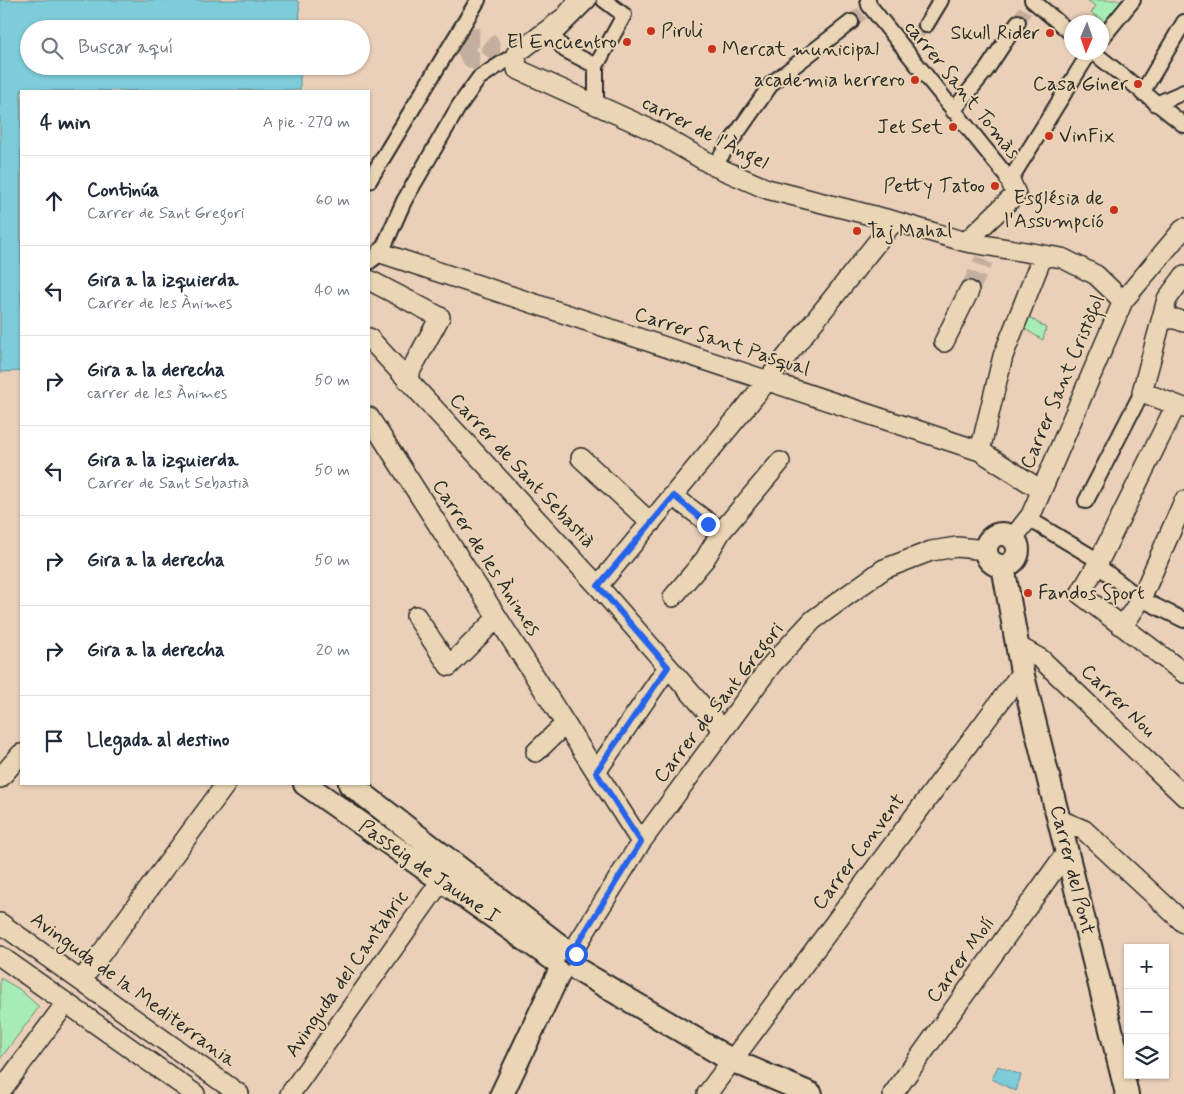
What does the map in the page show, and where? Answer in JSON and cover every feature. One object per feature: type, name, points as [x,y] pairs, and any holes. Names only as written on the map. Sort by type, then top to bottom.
[{"type":"street","points":[[370,179],[478,0]]},
{"type":"street","points":[[375,258],[404,201],[459,106],[479,78],[516,62],[566,16],[578,0]]},
{"type":"street","points":[[589,0],[553,36],[565,50],[596,66]]},
{"type":"street","points":[[596,104],[596,66],[624,15],[604,0]]},
{"type":"street","points":[[926,25],[941,0]]},
{"type":"street","points":[[1032,0],[1064,27]]},
{"type":"street","points":[[1109,29],[1132,0]]},
{"type":"street","name":"carrer Sant Tomàs","points":[[868,6],[1010,180]]},
{"type":"street","points":[[714,166],[772,83],[851,22]]},
{"type":"street","points":[[953,111],[987,69],[1018,22]]},
{"type":"street","points":[[1140,92],[1184,22]]},
{"type":"street","points":[[966,242],[1016,194],[1010,180],[1086,60]]},
{"type":"street","points":[[1101,60],[1184,125]]},
{"type":"street","name":"carrer de l'Àngel","points":[[516,62],[596,104],[654,131],[714,166],[767,189],[894,220],[966,242],[987,253],[1043,255],[1062,258],[1096,275],[1123,301]]},
{"type":"street","points":[[1156,104],[1184,92]]},
{"type":"street","points":[[598,586],[674,496],[894,220]]},
{"type":"street","name":"Carrer Sant Cristòfol","points":[[1013,538],[1029,519],[1123,301],[1184,228]]},
{"type":"street","points":[[980,451],[1003,356],[1043,255]]},
{"type":"street","name":"Carrer Sant Pasqual","points":[[375,258],[766,380],[898,426],[980,451],[1041,490]]},
{"type":"street","points":[[1086,501],[1142,392],[1167,299],[1184,276]]},
{"type":"street","points":[[370,281],[440,317],[406,379]]},
{"type":"street","points":[[944,342],[969,291]]},
{"type":"street","points":[[1162,319],[1176,319],[1184,322]]},
{"type":"street","name":"Carrer de Sant Sebastià","points":[[370,339],[598,586],[724,730]]},
{"type":"street","points":[[1142,392],[1180,406],[1080,594],[1184,673]]},
{"type":"street","name":"Carrer de les Ànimes","points":[[370,419],[641,842]]},
{"type":"street","points":[[581,458],[651,523]]},
{"type":"street","points":[[672,596],[705,559],[721,532],[780,462]]},
{"type":"street","points":[[674,496],[721,532]]},
{"type":"street","points":[[1123,626],[1141,599],[1184,501]]},
{"type":"street","points":[[1029,519],[1098,563],[1141,599],[1184,620]]},
{"type":"street","points":[[1004,534],[1013,538],[1017,545],[1017,556],[1009,565],[1003,566],[991,562],[985,550],[992,537],[1004,534]]},
{"type":"street","name":"Carrer de Sant Gregori","points":[[565,960],[641,842],[772,664],[813,620],[884,569],[931,551],[957,547],[985,550]]},
{"type":"street","name":"Carrer del Pont","points":[[1003,566],[1022,672],[1127,1094]]},
{"type":"street","name":"Carrer de les Ànimes","points":[[416,616],[449,666],[497,618]]},
{"type":"street","name":"Carrer Nou","points":[[1016,645],[1041,659],[1184,796]]},
{"type":"street","points":[[596,772],[668,667]]},
{"type":"street","name":"Carrer Convent","points":[[707,1094],[1022,672]]},
{"type":"street","points":[[536,752],[564,724]]},
{"type":"street","points":[[0,778],[20,755]]},
{"type":"street","points":[[81,981],[225,785]]},
{"type":"street","name":"Passeig de Jaume I","points":[[306,785],[441,881],[565,960]]},
{"type":"street","name":"Passeig de Jaume I","points":[[351,785],[565,960]]},
{"type":"street","points":[[1060,820],[1084,830],[1184,923]]},
{"type":"street","name":"Carrer Molí","points":[[893,1094],[1066,853]]},
{"type":"street","name":"Avinguda del Cantabric","points":[[290,1094],[441,881]]},
{"type":"street","name":"Avinguda de la Mediterrania","points":[[0,923],[239,1094]]},
{"type":"street","points":[[0,956],[194,1094]]},
{"type":"street","points":[[502,1094],[565,960],[731,1060],[811,1094]]},
{"type":"street","points":[[0,1092],[66,1003]]},
{"type":"green space","points":[[1087,0],[1126,0],[1109,21],[1109,15],[1094,15],[1091,13],[1096,6]]},
{"type":"green space","points":[[1023,313],[1046,328],[1043,340],[1020,326]]},
{"type":"green space","points":[[0,978],[19,989],[39,1007],[0,1059]]},
{"type":"water","points":[[0,0],[296,0],[299,2],[300,20],[20,20],[20,75],[300,75],[300,90],[20,90],[20,371],[0,372]]},
{"type":"water","points":[[998,1066],[1021,1075],[1016,1091],[992,1079]]},
{"type":"tunnel","points":[[1018,22],[1031,0]]},
{"type":"tunnel","points":[[851,22],[865,11]]},
{"type":"tunnel","points":[[901,47],[926,25]]},
{"type":"tunnel","points":[[479,37],[488,40],[491,49],[488,58],[479,61],[470,58],[467,49],[470,40],[479,37]]},
{"type":"tunnel","points":[[969,291],[984,260]]},
{"type":"place","name":"Piruli","points":[[651,31]]},
{"type":"place","name":"Skull Rider","points":[[1050,33]]},
{"type":"place","name":"El Encuentro","points":[[627,42]]},
{"type":"place","name":"Mercat municipal","points":[[712,49]]},
{"type":"place","name":"academia herrero","points":[[915,80]]},
{"type":"place","name":"Casa Giner","points":[[1138,84]]},
{"type":"place","name":"Jet Set","points":[[953,127]]},
{"type":"place","name":"VinFix","points":[[1049,136]]},
{"type":"place","name":"Petty Tatoo","points":[[995,186]]},
{"type":"place","name":"Església de l'Assumpció","points":[[1114,210]]},
{"type":"place","name":"Taj Mahal","points":[[857,231]]},
{"type":"place","name":"Fandos Sport","points":[[1028,593]]},
{"type":"route","points":[[576,954],[573,951],[641,842],[596,772],[668,667],[598,586],[674,496],[708,524]]}]
